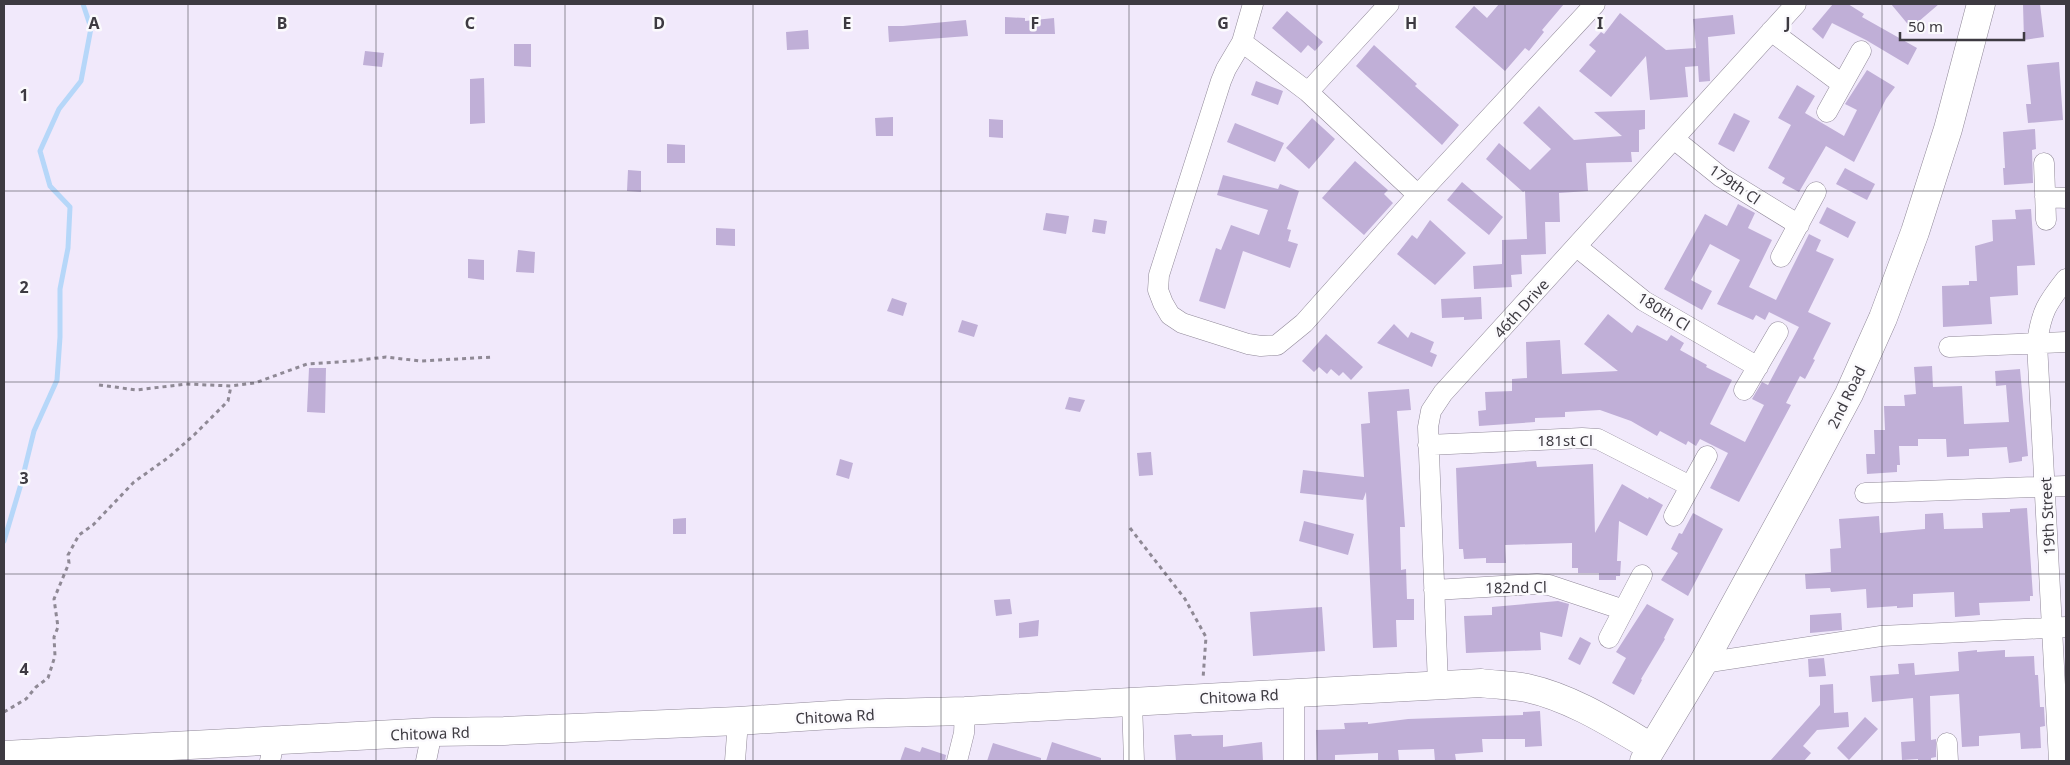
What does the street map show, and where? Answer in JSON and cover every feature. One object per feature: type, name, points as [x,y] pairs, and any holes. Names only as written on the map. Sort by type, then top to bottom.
[{"type":"street","points":[[1253,4],[1242,42],[1226,68],[1159,275],[1158,290],[1170,315],[1182,323],[1248,344],[1262,346],[1277,345],[1304,324],[1418,194],[1595,4]]},
{"type":"street","points":[[1308,92],[1389,4]]},
{"type":"street","name":"46th Drive","points":[[1438,685],[1428,445],[1428,427],[1431,411],[1443,393],[1796,4]]},
{"type":"street","name":"2nd Road","points":[[1648,754],[1703,663],[1849,394],[1883,318],[1915,232],[1948,129],[1981,4]]},
{"type":"street","points":[[1770,31],[1842,84]]},
{"type":"street","points":[[1242,42],[1308,92],[1418,194]]},
{"type":"street","points":[[1827,112],[1861,51]]},
{"type":"street","name":"179th Cl","points":[[1674,139],[1721,177],[1799,225]]},
{"type":"street","points":[[2044,163],[2046,220]]},
{"type":"street","points":[[1781,256],[1816,192]]},
{"type":"street","points":[[2045,197],[2066,198]]},
{"type":"street","name":"180th Cl","points":[[1577,247],[1644,301],[1758,367]]},
{"type":"street","name":"19th Street","points":[[2059,761],[2060,627],[2046,487],[2038,343],[2039,324],[2046,306],[2066,279]]},
{"type":"street","points":[[1744,390],[1778,332]]},
{"type":"street","points":[[1949,347],[2066,342]]},
{"type":"street","name":"181st Cl","points":[[1428,445],[1582,438],[1598,439],[1690,486]]},
{"type":"street","points":[[1674,516],[1707,456]]},
{"type":"street","points":[[1865,493],[2066,486]]},
{"type":"street","points":[[1608,638],[1642,575]]},
{"type":"street","name":"182nd Cl","points":[[1434,590],[1537,584],[1549,585],[1624,610]]},
{"type":"street","points":[[1703,663],[1881,636],[2060,627]]},
{"type":"street","name":"Chitowa Rd","points":[[4,754],[272,752],[432,732],[504,731],[738,721],[848,714],[965,711],[1481,683],[1526,688],[1568,701],[1598,716],[1648,754]]},
{"type":"street","points":[[1294,693],[1294,761]]},
{"type":"street","points":[[1132,702],[1134,761]]},
{"type":"street","points":[[956,761],[964,733],[965,711]]},
{"type":"street","points":[[735,761],[738,721]]},
{"type":"street","points":[[426,761],[432,732]]},
{"type":"path","points":[[99,385],[137,390],[186,384],[231,386],[256,383],[307,364],[386,357],[420,361],[493,357]]},
{"type":"path","points":[[4,712],[26,699],[36,687],[48,678],[55,656],[54,637],[58,627],[54,599],[69,563],[68,555],[79,534],[93,525],[134,482],[169,457],[194,435],[228,401],[231,386]]},
{"type":"path","points":[[1130,528],[1185,599],[1206,636],[1202,698]]},
{"type":"building","points":[[1499,4],[1564,4],[1542,30],[1544,32],[1529,51],[1525,48],[1505,71],[1455,27],[1474,6],[1487,18]]},
{"type":"building","points":[[1833,4],[1848,4],[1864,14],[1862,17],[1917,48],[1908,65],[1866,40],[1832,23],[1823,39],[1812,29]]},
{"type":"building","points":[[1891,4],[1939,4],[1911,28]]},
{"type":"building","points":[[2023,4],[2040,4],[2044,37],[2024,40]]},
{"type":"building","points":[[1287,11],[1323,42],[1315,51],[1308,45],[1301,53],[1272,28]]},
{"type":"building","points":[[1620,13],[1666,50],[1696,48],[1693,19],[1733,15],[1735,34],[1708,37],[1710,81],[1699,82],[1698,66],[1685,67],[1688,97],[1650,100],[1646,56],[1611,97],[1579,71],[1596,51],[1589,45],[1601,32],[1604,34]]},
{"type":"building","points":[[1005,17],[1025,18],[1025,21],[1054,18],[1055,34],[1005,34]]},
{"type":"building","points":[[966,20],[968,36],[889,42],[888,26]]},
{"type":"building","points":[[808,30],[809,49],[787,50],[786,32]]},
{"type":"building","points":[[514,44],[531,44],[531,67],[514,66]]},
{"type":"building","points":[[1374,45],[1417,84],[1415,86],[1459,125],[1442,145],[1356,66]]},
{"type":"building","points":[[365,51],[384,53],[382,67],[363,65]]},
{"type":"building","points":[[2059,62],[2063,120],[2028,123],[2026,104],[2031,104],[2027,65]]},
{"type":"building","points":[[1867,70],[1895,87],[1886,99],[1854,162],[1826,146],[1799,192],[1782,183],[1785,178],[1768,168],[1791,125],[1778,118],[1797,85],[1815,96],[1805,113],[1844,136],[1857,110],[1845,104]]},
{"type":"building","points":[[484,78],[485,123],[470,124],[470,79]]},
{"type":"building","points":[[1256,81],[1283,91],[1278,105],[1251,95]]},
{"type":"building","points":[[1539,106],[1574,140],[1622,136],[1594,112],[1645,110],[1645,129],[1639,130],[1639,152],[1631,152],[1632,162],[1586,163],[1588,191],[1559,193],[1560,222],[1545,222],[1546,254],[1521,255],[1522,274],[1511,275],[1512,287],[1474,289],[1473,266],[1502,264],[1502,240],[1527,239],[1525,191],[1523,192],[1486,159],[1499,143],[1530,170],[1551,149],[1523,123]]},
{"type":"building","points":[[1734,113],[1750,121],[1734,152],[1718,144]]},
{"type":"building","points":[[893,117],[893,136],[876,136],[875,118]]},
{"type":"building","points":[[1312,118],[1335,139],[1309,169],[1286,148]]},
{"type":"building","points":[[989,119],[1003,120],[1003,138],[989,137]]},
{"type":"building","points":[[1235,123],[1284,143],[1275,162],[1227,142]]},
{"type":"building","points":[[2035,129],[2036,149],[2032,150],[2033,183],[2004,185],[2003,132]]},
{"type":"building","points":[[667,144],[685,145],[685,163],[667,163]]},
{"type":"building","points":[[1355,161],[1388,190],[1384,194],[1393,203],[1364,235],[1322,198]]},
{"type":"building","points":[[1845,168],[1875,184],[1867,200],[1836,184]]},
{"type":"building","points":[[628,170],[641,171],[641,192],[627,191]]},
{"type":"building","points":[[1223,175],[1278,189],[1280,184],[1299,191],[1287,229],[1291,230],[1288,241],[1298,244],[1290,268],[1243,251],[1225,309],[1199,301],[1216,248],[1221,250],[1231,225],[1259,235],[1268,210],[1217,195]]},
{"type":"building","points":[[1462,182],[1503,217],[1489,235],[1447,200]]},
{"type":"building","points":[[1738,204],[1755,213],[1748,228],[1772,240],[1749,287],[1776,300],[1809,234],[1821,240],[1816,251],[1834,259],[1808,312],[1831,323],[1805,379],[1800,376],[1786,403],[1791,405],[1739,502],[1710,488],[1728,453],[1700,439],[1696,446],[1688,441],[1686,445],[1660,431],[1657,436],[1631,421],[1600,410],[1565,412],[1565,417],[1535,418],[1535,422],[1479,426],[1478,411],[1486,410],[1485,392],[1512,391],[1512,379],[1527,378],[1526,342],[1560,340],[1562,374],[1618,371],[1584,344],[1608,314],[1632,333],[1637,325],[1667,341],[1671,335],[1684,343],[1680,350],[1707,365],[1706,367],[1732,380],[1710,424],[1745,442],[1764,405],[1752,399],[1762,382],[1768,385],[1799,327],[1769,312],[1765,320],[1756,315],[1753,320],[1717,304],[1740,260],[1710,244],[1691,280],[1712,291],[1702,310],[1664,289],[1705,214],[1727,226]]},
{"type":"building","points":[[1827,207],[1856,222],[1848,238],[1819,223]]},
{"type":"building","points":[[2031,209],[2035,265],[2017,266],[2018,295],[1990,297],[1992,324],[1943,327],[1942,286],[1969,285],[1969,281],[1977,281],[1975,246],[1993,241],[1992,220],[2016,219],[2015,210]]},
{"type":"building","points":[[1046,213],[1069,216],[1066,234],[1043,230]]},
{"type":"building","points":[[1094,219],[1107,221],[1105,234],[1092,232]]},
{"type":"building","points":[[1430,220],[1466,253],[1435,285],[1397,254],[1412,235],[1417,239]]},
{"type":"building","points":[[716,228],[735,229],[735,246],[716,245]]},
{"type":"building","points":[[518,250],[535,252],[534,273],[516,272]]},
{"type":"building","points":[[468,259],[484,260],[484,280],[468,278]]},
{"type":"building","points":[[1481,297],[1482,319],[1464,320],[1464,317],[1442,318],[1441,299]]},
{"type":"building","points":[[892,298],[907,303],[903,316],[887,311]]},
{"type":"building","points":[[962,320],[978,325],[974,337],[958,332]]},
{"type":"building","points":[[1394,324],[1408,338],[1411,332],[1434,342],[1430,352],[1437,355],[1432,367],[1377,343]]},
{"type":"building","points":[[1326,334],[1363,367],[1351,380],[1343,372],[1339,376],[1331,369],[1327,374],[1319,367],[1314,372],[1302,361]]},
{"type":"building","points":[[1932,366],[1933,387],[1962,386],[1964,424],[2009,422],[2006,385],[1996,386],[1995,371],[2020,369],[2028,456],[2022,457],[2022,461],[2009,463],[2007,447],[1969,449],[1969,456],[1947,457],[1946,439],[1918,439],[1918,446],[1899,446],[1900,465],[1897,465],[1897,472],[1867,474],[1866,454],[1875,454],[1874,430],[1885,430],[1884,406],[1905,406],[1904,395],[1916,394],[1914,367]]},
{"type":"building","points":[[309,368],[326,368],[325,413],[307,412]]},
{"type":"building","points":[[1409,389],[1411,410],[1397,411],[1405,527],[1400,527],[1401,570],[1406,569],[1407,599],[1414,599],[1414,620],[1396,620],[1397,647],[1373,648],[1366,492],[1363,500],[1300,493],[1303,470],[1364,477],[1361,424],[1370,423],[1368,392]]},
{"type":"building","points":[[1069,397],[1085,400],[1080,412],[1065,409]]},
{"type":"building","points":[[1151,452],[1153,475],[1139,476],[1137,453]]},
{"type":"building","points":[[840,459],[853,463],[849,479],[836,475]]},
{"type":"building","points":[[1536,461],[1537,467],[1593,464],[1595,533],[1622,484],[1663,505],[1647,536],[1619,521],[1617,561],[1621,561],[1620,576],[1616,576],[1616,580],[1599,580],[1599,573],[1578,573],[1578,568],[1572,568],[1572,543],[1505,545],[1506,563],[1486,563],[1486,558],[1464,559],[1463,549],[1459,549],[1456,468]]},
{"type":"building","points":[[2027,508],[2033,596],[2030,596],[2030,601],[1979,603],[1980,615],[1955,617],[1954,592],[1913,594],[1913,607],[1867,608],[1866,589],[1831,592],[1830,588],[1806,589],[1805,574],[1831,572],[1830,549],[1841,548],[1839,519],[1879,516],[1880,533],[1925,529],[1925,514],[1943,513],[1944,529],[1983,528],[1982,513],[2010,512],[2010,509]]},
{"type":"building","points":[[1693,513],[1723,529],[1688,596],[1661,580],[1678,553],[1671,549],[1679,533],[1682,534]]},
{"type":"building","points":[[686,518],[686,534],[673,534],[673,519]]},
{"type":"building","points":[[1304,521],[1354,534],[1348,555],[1299,541]]},
{"type":"building","points":[[1010,599],[1012,614],[996,616],[994,600]]},
{"type":"building","points":[[1558,601],[1569,604],[1562,637],[1540,632],[1541,650],[1466,653],[1464,616],[1492,615],[1492,607]]},
{"type":"building","points":[[1647,604],[1674,619],[1634,695],[1612,683],[1626,658],[1616,652]]},
{"type":"building","points":[[1322,607],[1325,651],[1253,656],[1250,612]]},
{"type":"building","points":[[1841,613],[1842,630],[1810,633],[1810,615]]},
{"type":"building","points":[[1039,620],[1038,636],[1019,638],[1019,623]]},
{"type":"building","points":[[1580,637],[1591,643],[1580,665],[1568,659]]},
{"type":"building","points":[[1977,650],[1977,652],[2005,650],[2005,657],[2034,656],[2035,675],[2038,675],[2040,707],[2044,707],[2045,726],[2040,727],[2041,748],[2021,749],[2020,733],[1979,736],[1979,746],[1962,747],[1959,694],[1930,696],[1931,740],[1936,739],[1936,757],[1931,758],[1931,761],[1918,761],[1918,759],[1902,760],[1901,742],[1915,741],[1913,698],[1872,702],[1870,676],[1899,674],[1898,664],[1914,663],[1915,675],[1959,671],[1958,652]]},
{"type":"building","points":[[1824,658],[1826,676],[1809,677],[1808,659]]},
{"type":"building","points":[[1833,684],[1834,713],[1848,712],[1849,727],[1817,730],[1803,746],[1811,753],[1804,761],[1770,761],[1820,705],[1820,685]]},
{"type":"building","points":[[1540,711],[1542,746],[1525,747],[1525,739],[1482,739],[1483,752],[1455,754],[1456,760],[1435,761],[1434,749],[1398,750],[1399,761],[1378,761],[1378,753],[1335,755],[1335,761],[1317,761],[1316,730],[1345,729],[1344,723],[1368,722],[1368,724],[1408,719],[1523,715],[1523,712]]},
{"type":"building","points":[[1865,717],[1878,729],[1849,760],[1837,748]]},
{"type":"building","points":[[1191,734],[1192,736],[1223,735],[1223,747],[1262,742],[1263,761],[1176,761],[1174,735]]},
{"type":"building","points":[[1052,742],[1101,758],[1101,761],[1046,761]]},
{"type":"building","points":[[993,743],[1041,758],[1041,761],[987,761]]},
{"type":"building","points":[[905,747],[920,752],[922,747],[946,755],[945,761],[900,761]]},
{"type":"waterway","points":[[4,541],[34,431],[57,380],[60,337],[60,289],[68,248],[70,207],[50,186],[40,151],[59,109],[81,81],[91,28],[83,4]]}]
